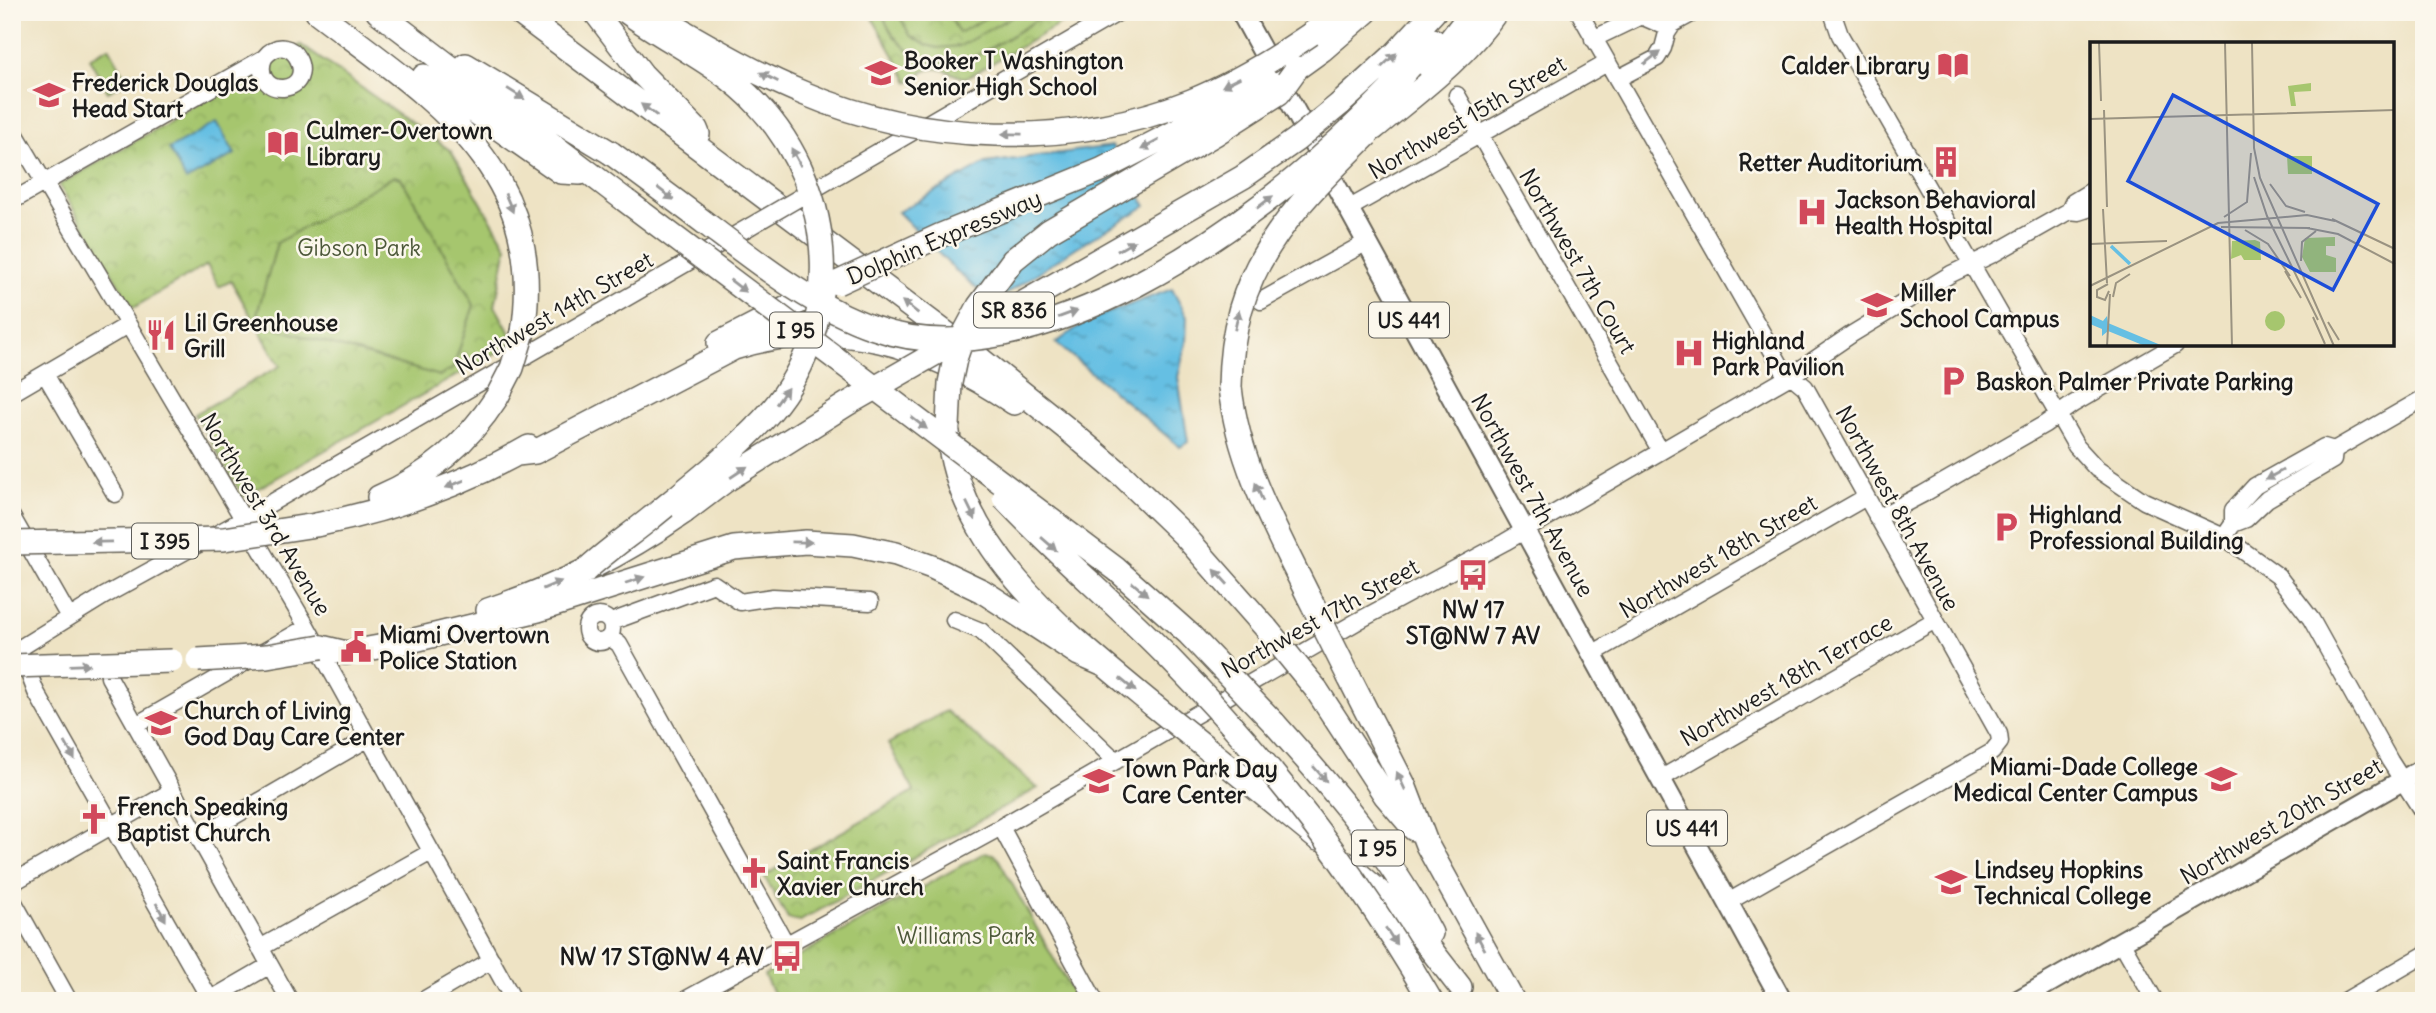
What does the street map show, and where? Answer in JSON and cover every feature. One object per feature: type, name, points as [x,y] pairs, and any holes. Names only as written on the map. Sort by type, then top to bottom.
[{"type":"highway","points":[[317,12],[436,104],[466,135],[495,174],[514,213],[525,257],[527,292],[523,332],[512,368],[497,397],[472,430],[439,463],[356,511]]},
{"type":"highway","points":[[337,12],[531,153],[561,172],[590,176]]},
{"type":"highway","name":"I 95","points":[[378,12],[590,176],[1074,537],[1144,593],[1189,634],[1323,777],[1377,846],[1425,921],[1464,994]]},
{"type":"highway","name":"I 95","points":[[519,12],[975,355],[1123,476],[1184,535],[1316,689],[1385,795],[1427,845],[1513,1001]]},
{"type":"highway","points":[[595,12],[642,74],[696,129],[704,150]]},
{"type":"highway","points":[[15,656],[198,660],[267,656],[401,632],[474,614],[585,571],[606,551],[651,519],[766,417],[789,385],[802,360],[818,314],[823,283],[822,246],[815,203],[803,172],[784,137],[757,103],[734,83],[627,12]]},
{"type":"highway","points":[[650,12],[778,81],[831,104],[897,122],[977,133],[1020,134],[1110,124],[1200,97],[1316,42],[1339,12]]},
{"type":"highway","name":"Dolphin Expressway","points":[[517,454],[747,327],[939,236],[1101,170],[1297,68],[1316,42],[1366,12]]},
{"type":"highway","name":"SR 836","points":[[585,571],[638,544],[725,481],[847,404],[1243,177],[1296,141],[1340,104],[1395,55],[1434,12]]},
{"type":"highway","points":[[1427,845],[1404,785],[1268,515],[1247,463],[1233,410],[1230,362],[1246,289],[1256,268],[1297,208],[1368,123],[1454,12]]},
{"type":"highway","points":[[1368,123],[1438,56],[1472,12]]},
{"type":"highway","points":[[434,53],[472,67],[611,153],[771,272],[835,312],[889,333],[923,340],[965,340],[1013,331],[1059,318],[1103,300],[1195,250],[1265,203],[1465,49],[1496,12]]},
{"type":"highway","points":[[1297,68],[1279,93],[1072,217],[1031,244],[1001,274],[963,335],[955,359],[950,383],[948,427],[951,452],[960,486],[977,523],[992,547],[1038,603],[1104,665],[1293,818],[1383,895],[1415,929],[1464,994]]},
{"type":"highway","points":[[517,454],[535,452],[734,348],[798,334],[857,335],[917,352],[976,379],[1043,423],[1066,428]]},
{"type":"highway","name":"I 395","points":[[12,543],[223,539],[284,531],[316,525],[356,511],[443,488],[517,454]]},
{"type":"highway","points":[[968,460],[1038,534],[1174,662],[1253,750],[1360,889],[1431,1001]]},
{"type":"highway","points":[[321,647],[346,653],[499,621],[734,548],[787,542],[831,543],[896,554],[953,576],[1003,604],[1079,654],[1104,665]]},
{"type":"main road","name":"Northwest 7th Avenue","points":[[1241,12],[1782,1001]]},
{"type":"main road","name":"Northwest 20th Street","points":[[2018,1001],[2424,768]]},
{"type":"street","name":"Northwest 14th Street","points":[[15,656],[69,617],[1119,12]]},
{"type":"street","name":"Northwest 8th Avenue","points":[[1578,12],[1782,368],[1805,387],[1999,734],[2000,742],[1992,752],[1728,902]]},
{"type":"street","points":[[1593,39],[1640,16],[1664,26],[1674,24],[1695,12]]},
{"type":"street","points":[[1832,12],[1851,55],[2076,446],[2097,470],[2144,501],[2228,530],[2278,576],[2300,601],[2424,814]]},
{"type":"street","points":[[1617,79],[1657,58],[1661,54],[1667,33],[1674,24]]},
{"type":"street","points":[[12,201],[264,58]]},
{"type":"street","name":"Northwest 15th Street","points":[[1349,209],[1607,63]]},
{"type":"street","name":"Northwest 7th Court","points":[[1457,95],[1660,450]]},
{"type":"street","name":"Northwest 3rd Avenue","points":[[12,128],[307,627],[514,1001]]},
{"type":"street","points":[[2090,192],[2073,202],[2069,211],[2078,212],[2090,208]]},
{"type":"street","name":"Northwest 17th Street","points":[[683,1001],[1001,827],[1358,621],[1505,542],[1791,375],[1852,334],[1951,274],[2069,211]]},
{"type":"street","points":[[1261,301],[1367,242]]},
{"type":"street","points":[[12,393],[128,325]]},
{"type":"street","points":[[1877,518],[1923,494],[2173,346]]},
{"type":"street","points":[[45,374],[115,494]]},
{"type":"street","points":[[2228,530],[2233,510],[2255,486],[2324,447],[2333,450],[2423,401]]},
{"type":"street","name":"Northwest 18th Street","points":[[1592,654],[1866,497]]},
{"type":"street","points":[[12,517],[69,617]]},
{"type":"street","points":[[786,944],[610,630],[714,584],[740,602],[773,597],[870,602]]},
{"type":"street","points":[[954,620],[981,631],[1116,761]]},
{"type":"street","name":"Northwest 18th Terrace","points":[[1660,779],[1935,620]]},
{"type":"street","points":[[136,725],[307,627]]},
{"type":"street","points":[[15,656],[210,1000],[270,965]]},
{"type":"street","points":[[12,676],[36,692]]},
{"type":"street","points":[[109,677],[290,1001]]},
{"type":"street","points":[[198,837],[369,738]]},
{"type":"street","points":[[12,883],[172,791]]},
{"type":"street","points":[[1001,827],[1095,1001]]},
{"type":"street","points":[[260,948],[431,852]]},
{"type":"street","points":[[12,899],[69,1001]]},
{"type":"street","points":[[2121,941],[2155,1001]]},
{"type":"street","points":[[2345,1001],[2424,956]]},
{"type":"street","points":[[422,1001],[492,960]]},
{"type":"green space","points":[[869,12],[1081,12],[966,78],[931,69],[909,82]]},
{"type":"green space","points":[[882,12],[897,12],[910,35],[926,45],[938,48],[960,46],[1020,12],[1049,12],[968,59],[940,63],[927,60],[904,46],[887,25]]},
{"type":"green space","points":[[947,12],[996,12],[959,33]]},
{"type":"green space","name":"Gibson Park","points":[[301,45],[451,151],[507,247],[495,306],[515,342],[243,497],[195,414],[280,366],[231,281],[219,287],[207,265],[133,308],[59,185]]},
{"type":"green space","points":[[109,47],[128,81],[108,92],[89,58]]},
{"type":"green space","points":[[394,176],[401,178],[474,305],[453,368],[440,376],[264,325],[257,314],[277,243]]},
{"type":"green space","points":[[946,711],[1038,788],[800,921],[788,919],[764,876],[914,791],[888,744]]},
{"type":"green space","name":"Williams Park","points":[[984,853],[993,854],[999,860],[1077,1001],[777,1001],[764,975]]},
{"type":"water","points":[[217,122],[235,154],[186,181],[169,149]]},
{"type":"water","points":[[1112,146],[1146,206],[1077,247],[994,302],[959,274],[898,212],[986,163]]},
{"type":"water","points":[[1172,289],[1187,317],[1186,342],[1178,377],[1188,442],[1180,447],[1056,343],[1086,321]]},
{"type":"place","name":"Calder Library","points":[[1953,65]]},
{"type":"place","name":"Booker T Washington Senior High School","points":[[881,73]]},
{"type":"place","name":"Frederick Douglas Head Start","points":[[49,95]]},
{"type":"place","name":"Culmer-Overtown Library","points":[[283,143]]},
{"type":"place","name":"Retter Auditorium","points":[[1946,162]]},
{"type":"place","name":"Jackson Behavioral Health Hospital","points":[[1812,212]]},
{"type":"place","name":"Miller School Campus","points":[[1877,305]]},
{"type":"place","name":"Lil Greenhouse Grill","points":[[161,335]]},
{"type":"place","name":"Highland Park Pavilion","points":[[1689,353]]},
{"type":"place","name":"Baskon Palmer Private Parking","points":[[1953,381]]},
{"type":"place","name":"Highland Professional Building","points":[[2006,527]]},
{"type":"place","name":"NW 17 ST@NW 7 AV","points":[[1473,575]]},
{"type":"place","name":"Miami Overtown Police Station","points":[[356,647]]},
{"type":"place","name":"Church of Living God Day Care Center","points":[[161,723]]},
{"type":"place","name":"Miami-Dade College Medical Center Campus","points":[[2221,779]]},
{"type":"place","name":"Town Park Day Care Center","points":[[1099,781]]},
{"type":"place","name":"French Speaking Baptist Church","points":[[94,819]]},
{"type":"place","name":"Saint Francis Xavier Church","points":[[754,873]]},
{"type":"place","name":"Lindsey Hopkins Technical College","points":[[1951,882]]},
{"type":"place","name":"NW 17 ST@NW 4 AV","points":[[787,956]]}]
